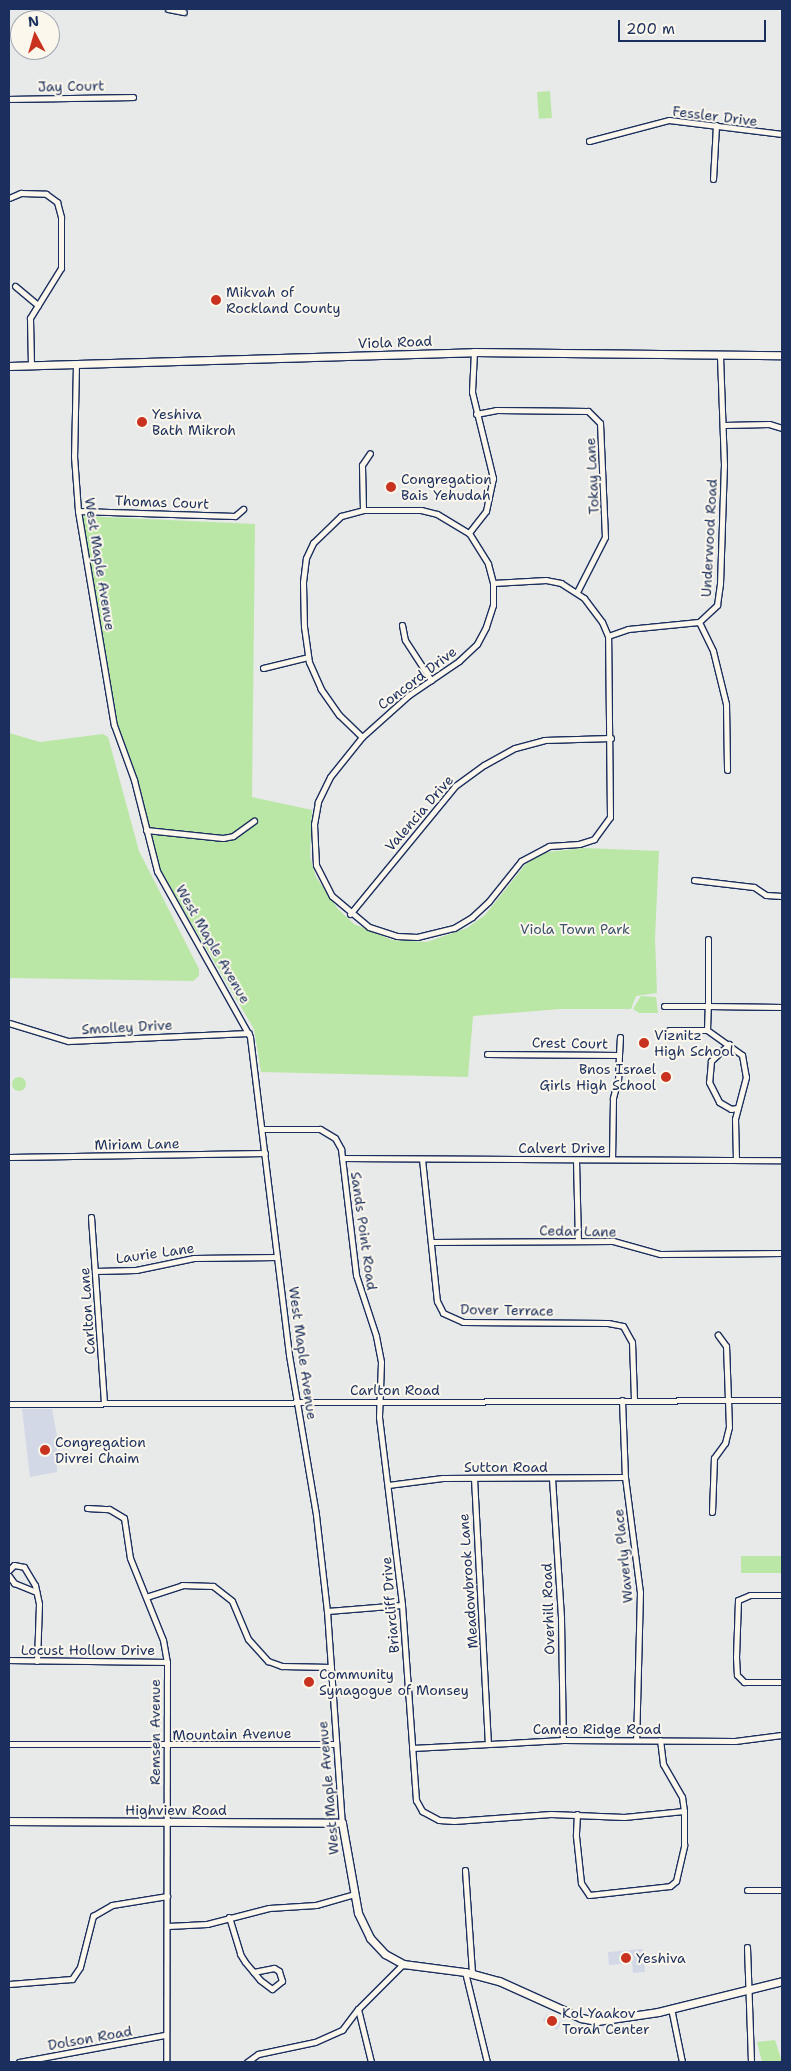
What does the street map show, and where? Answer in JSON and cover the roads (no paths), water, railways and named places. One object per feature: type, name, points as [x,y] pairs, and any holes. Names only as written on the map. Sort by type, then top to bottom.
[{"type":"street","points":[[168,9],[184,12]]},
{"type":"street","name":"Jay Court","points":[[9,99],[133,97]]},
{"type":"street","name":"Fessler Drive","points":[[589,141],[669,120],[716,125],[744,132],[782,134]]},
{"type":"street","points":[[713,179],[716,125]]},
{"type":"street","points":[[9,198],[21,193],[46,194],[60,208],[61,268],[49,292],[30,318],[31,366]]},
{"type":"street","points":[[15,286],[38,305]]},
{"type":"street","points":[[362,737],[340,715],[322,689],[308,657],[304,627],[306,558],[324,530],[341,516],[363,510],[421,510],[444,518],[469,533],[486,511],[492,486],[476,414],[471,379],[474,352]]},
{"type":"street","name":"Viola Road","points":[[9,366],[474,352],[782,355]]},
{"type":"street","name":"Underwood Road","points":[[699,622],[711,614],[720,596],[724,425],[720,354]]},
{"type":"street","name":"West Maple Avenue","points":[[76,364],[74,456],[78,511],[111,714],[134,780],[157,870],[248,1033],[297,1402],[316,1515],[327,1611],[342,1823],[352,1895],[370,1938],[385,1954],[403,1964],[468,1973],[499,1981],[581,2018],[597,2021],[671,2008],[750,1987],[782,1981]]},
{"type":"street","name":"Tokay Lane","points":[[476,414],[496,410],[588,411],[596,415],[600,423],[605,537],[577,592]]},
{"type":"street","points":[[724,425],[770,424],[782,428]]},
{"type":"street","points":[[363,510],[362,465],[370,453]]},
{"type":"street","name":"Thomas Court","points":[[78,511],[235,516],[243,509]]},
{"type":"street","name":"Concord Drive","points":[[469,533],[488,564],[493,583],[493,604],[477,644],[460,662],[431,680],[386,713],[362,737],[330,777],[318,802],[314,824],[316,865],[332,896],[350,914],[369,926],[397,936],[417,937],[454,928],[472,918],[521,862],[535,852],[549,846],[579,844],[594,839],[604,829],[612,806],[611,738]]},
{"type":"street","points":[[493,583],[546,580],[577,592],[593,608],[608,636],[611,738]]},
{"type":"street","points":[[608,636],[628,629],[699,622],[713,651],[726,704],[727,770]]},
{"type":"street","points":[[402,625],[405,640],[431,680]]},
{"type":"street","points":[[262,668],[308,657]]},
{"type":"street","name":"Valencia Drive","points":[[350,914],[455,786],[484,765],[515,748],[544,740],[611,738]]},
{"type":"street","points":[[146,830],[223,838],[234,836],[254,821]]},
{"type":"street","points":[[694,880],[754,887],[766,895],[782,896]]},
{"type":"street","points":[[707,1030],[708,938]]},
{"type":"street","points":[[664,1006],[782,1007]]},
{"type":"street","name":"Smolley Drive","points":[[9,1024],[68,1041],[248,1033]]},
{"type":"street","points":[[669,1030],[707,1030],[739,1051],[745,1062],[744,1093],[737,1108],[736,1159]]},
{"type":"street","points":[[619,1055],[620,1037]]},
{"type":"street","points":[[729,1044],[711,1061],[709,1082],[719,1102],[726,1107],[737,1108]]},
{"type":"street","name":"Crest Court","points":[[487,1054],[619,1055],[612,1117],[612,1159]]},
{"type":"street","name":"Sands Point Road","points":[[262,1129],[313,1128],[326,1131],[337,1141],[342,1158],[356,1275],[376,1336],[381,1362],[380,1401]]},
{"type":"street","name":"Miriam Lane","points":[[9,1157],[265,1153]]},
{"type":"street","name":"Calvert Drive","points":[[342,1158],[782,1160]]},
{"type":"street","name":"Dover Terrace","points":[[422,1159],[436,1301],[443,1313],[454,1320],[608,1323],[623,1326],[632,1342],[634,1400]]},
{"type":"street","points":[[576,1160],[578,1241]]},
{"type":"street","name":"Carlton Lane","points":[[91,1217],[104,1403]]},
{"type":"street","name":"Cedar Lane","points":[[431,1242],[613,1241],[660,1254],[782,1253]]},
{"type":"street","name":"Laurie Lane","points":[[96,1271],[136,1270],[194,1258],[277,1257]]},
{"type":"street","points":[[712,1512],[714,1458],[728,1436],[726,1346],[718,1335]]},
{"type":"street","name":"Waverly Place","points":[[622,1400],[625,1478],[640,1592],[636,1740]]},
{"type":"street","name":"Carlton Road","points":[[9,1404],[782,1400]]},
{"type":"street","name":"Briarcliff Drive","points":[[380,1401],[402,1605],[416,1800],[430,1816],[454,1821],[577,1814],[624,1817],[684,1811]]},
{"type":"street","name":"Sutton Road","points":[[388,1485],[474,1478],[625,1478]]},
{"type":"street","name":"Meadowbrook Lane","points":[[474,1478],[488,1742]]},
{"type":"street","name":"Overhill Road","points":[[552,1478],[561,1619],[562,1740]]},
{"type":"street","name":"Remsen Avenue","points":[[87,1508],[109,1509],[124,1518],[130,1558],[163,1640],[166,1662],[168,1926],[166,2062]]},
{"type":"street","points":[[9,1570],[14,1565],[24,1566],[33,1579],[39,1630],[37,1661]]},
{"type":"street","points":[[9,1576],[14,1583],[36,1593]]},
{"type":"street","points":[[146,1597],[182,1585],[213,1586],[232,1601],[248,1639],[268,1661],[282,1666],[331,1667]]},
{"type":"street","points":[[782,1595],[750,1595],[738,1600],[736,1658],[737,1675],[744,1682],[782,1682]]},
{"type":"street","points":[[327,1611],[402,1605]]},
{"type":"street","name":"Locust Hollow Drive","points":[[9,1660],[166,1662]]},
{"type":"street","name":"Cameo Ridge Road","points":[[412,1748],[488,1742],[562,1740],[735,1741],[782,1735]]},
{"type":"street","points":[[577,1814],[576,1836],[581,1883],[589,1895],[670,1886],[676,1881],[684,1845],[684,1811],[682,1797],[663,1764],[660,1740]]},
{"type":"street","name":"Mountain Avenue","points":[[9,1744],[166,1746],[336,1744]]},
{"type":"street","name":"Highview Road","points":[[9,1821],[342,1823]]},
{"type":"street","points":[[465,1870],[468,1973],[487,2062]]},
{"type":"street","points":[[747,1890],[782,1890]]},
{"type":"street","points":[[168,1926],[207,1924],[269,1908],[316,1905],[352,1895]]},
{"type":"street","points":[[9,1984],[72,1979],[80,1967],[93,1916],[112,1905],[167,1896]]},
{"type":"street","points":[[229,1917],[236,1945],[253,1972],[267,1987],[272,1989],[282,1981],[279,1971],[274,1968],[253,1972]]},
{"type":"street","points":[[747,1947],[750,1987],[751,2062]]},
{"type":"street","points":[[247,2062],[258,2054],[328,2037],[342,2030],[358,2009],[403,1964]]},
{"type":"street","points":[[671,2008],[682,2062]]},
{"type":"street","points":[[358,2009],[370,2062]]},
{"type":"street","name":"Dolson Road","points":[[19,2062],[165,2035]]},
{"type":"place","name":"Mikvah of Rockland County","points":[[216,300]]},
{"type":"place","name":"Yeshiva Bath Mikroh","points":[[142,422]]},
{"type":"place","name":"Congregation Bais Yehudah","points":[[391,487]]},
{"type":"place","name":"Viznitz High School","points":[[644,1043]]},
{"type":"place","name":"Bnos Israel Girls High School","points":[[666,1077]]},
{"type":"place","name":"Congregation Divrei Chaim","points":[[45,1450]]},
{"type":"place","name":"Community Synagogue of Monsey","points":[[309,1682]]},
{"type":"place","name":"Yeshiva","points":[[626,1958]]},
{"type":"place","name":"Kol Yaakov Torah Center","points":[[552,2021]]},
{"type":"park label","name":"Viola Town Park","points":[[575,929]]}]
